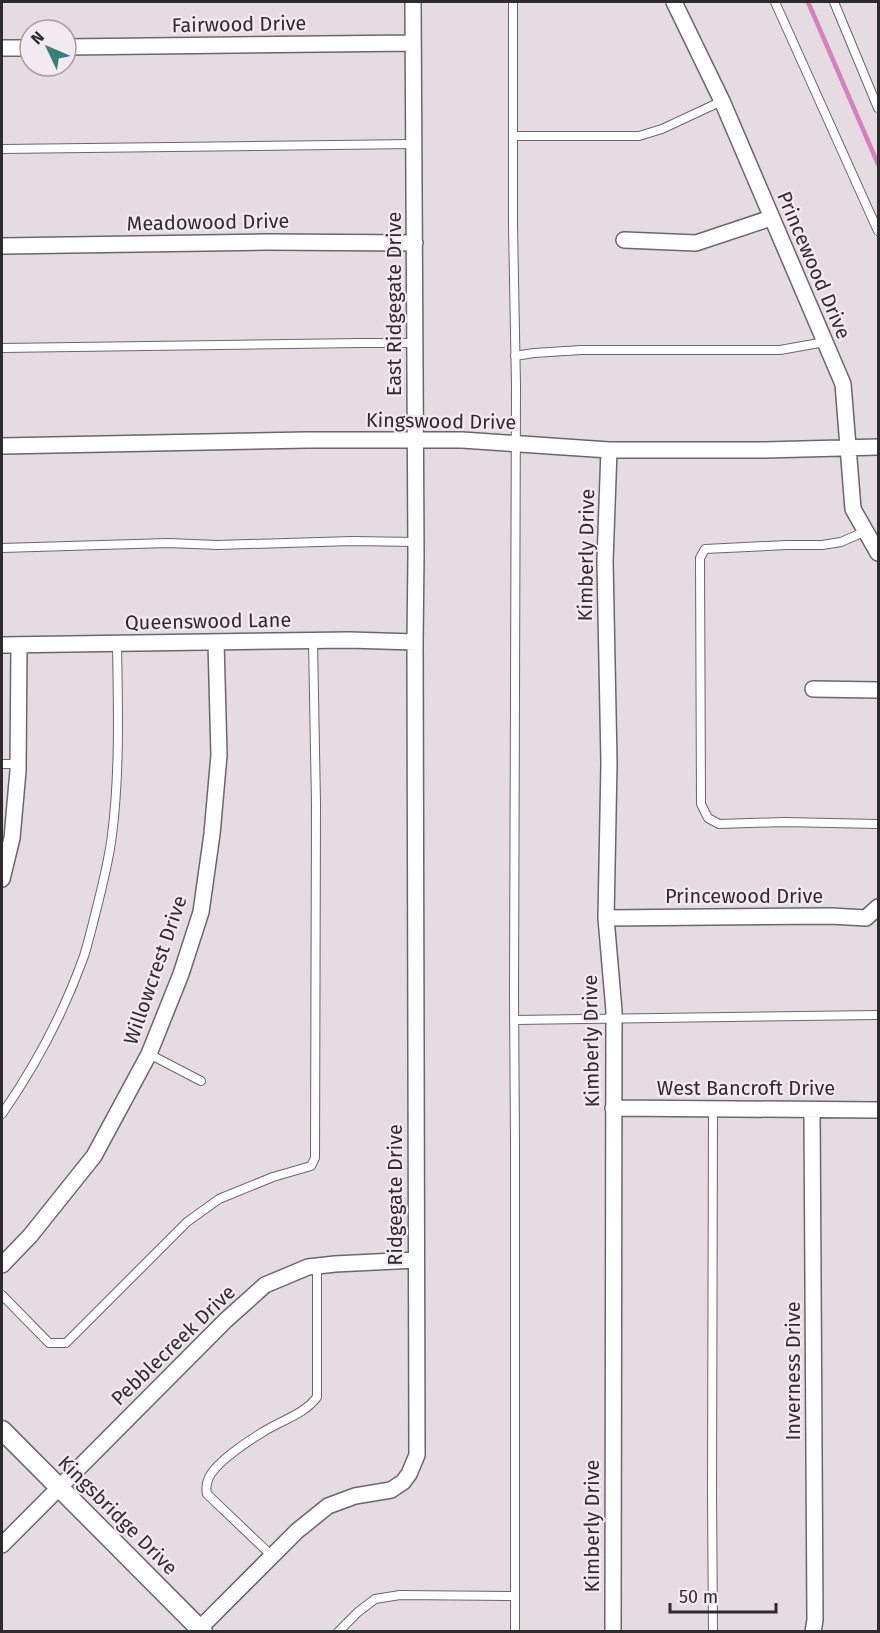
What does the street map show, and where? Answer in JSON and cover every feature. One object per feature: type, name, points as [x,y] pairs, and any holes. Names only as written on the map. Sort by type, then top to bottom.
[{"type":"street","name":"East Ridgegate Drive","points":[[413,2],[415,642]]},
{"type":"street","name":"Princewood Drive","points":[[674,2],[722,101],[843,384],[853,509],[879,553]]},
{"type":"street","name":"Fairwood Drive","points":[[78,47],[413,43]]},
{"type":"street","points":[[2,48],[18,48]]},
{"type":"street","points":[[624,240],[696,243],[771,218]]},
{"type":"street","name":"Meadowood Drive","points":[[2,246],[265,242],[415,243]]},
{"type":"street","name":"Kingswood Drive","points":[[2,446],[307,440],[462,440],[609,450],[879,447]]},
{"type":"street","name":"Kimberly Drive","points":[[609,450],[605,561],[609,763],[606,918],[614,1018],[613,1632]]},
{"type":"street","name":"Queenswood Lane","points":[[2,645],[313,640],[415,642]]},
{"type":"street","name":"Willowcrest Drive","points":[[2,1265],[30,1236],[94,1156],[149,1054],[181,974],[201,912],[212,834],[219,754],[216,642]]},
{"type":"street","name":"Ridgegate Drive","points":[[199,1630],[297,1531],[328,1506],[355,1496],[391,1490],[403,1482],[409,1474],[417,1455],[415,642]]},
{"type":"street","points":[[2,879],[12,838],[18,764],[19,645]]},
{"type":"street","points":[[813,689],[879,690]]},
{"type":"street","name":"Princewood Drive","points":[[606,918],[831,916],[866,918],[879,907]]},
{"type":"street","name":"West Bancroft Drive","points":[[613,1108],[879,1110]]},
{"type":"street","name":"Inverness Drive","points":[[812,1110],[815,1620],[813,1632]]},
{"type":"street","name":"Pebblecreek Drive","points":[[2,1545],[226,1320],[265,1285],[308,1267],[416,1260]]},
{"type":"street","name":"Kingsbridge Drive","points":[[2,1430],[199,1630]]},
{"type":"lane","points":[[513,2],[516,443],[515,1632]]},
{"type":"lane","points":[[775,2],[879,231]]},
{"type":"lane","points":[[834,2],[879,108]]},
{"type":"lane","points":[[514,136],[639,136],[662,129],[722,101]]},
{"type":"lane","points":[[2,149],[414,144]]},
{"type":"lane","points":[[515,356],[581,350],[780,350],[825,342]]},
{"type":"lane","points":[[2,348],[415,343]]},
{"type":"lane","points":[[866,531],[841,542],[822,545],[705,549],[700,558],[700,804],[708,818],[718,824],[783,822],[879,824]]},
{"type":"lane","points":[[2,548],[168,543],[218,545],[352,541],[416,542]]},
{"type":"lane","points":[[2,1294],[49,1343],[66,1343],[188,1222],[219,1199],[314,1163],[316,804],[313,640]]},
{"type":"lane","points":[[2,1114],[27,1076],[64,1005],[84,954],[102,887],[114,815],[117,752],[117,643]]},
{"type":"lane","points":[[2,764],[18,764]]},
{"type":"lane","points":[[514,1020],[879,1015]]},
{"type":"lane","points":[[149,1054],[201,1081]]},
{"type":"lane","points":[[713,1109],[713,1632]]},
{"type":"lane","points":[[272,1556],[207,1494],[206,1487],[208,1478],[230,1456],[262,1432],[311,1406],[317,1397],[317,1266]]},
{"type":"lane","points":[[338,1632],[375,1599],[400,1595],[515,1596]]},
{"type":"waterway","points":[[808,2],[878,164]]}]
